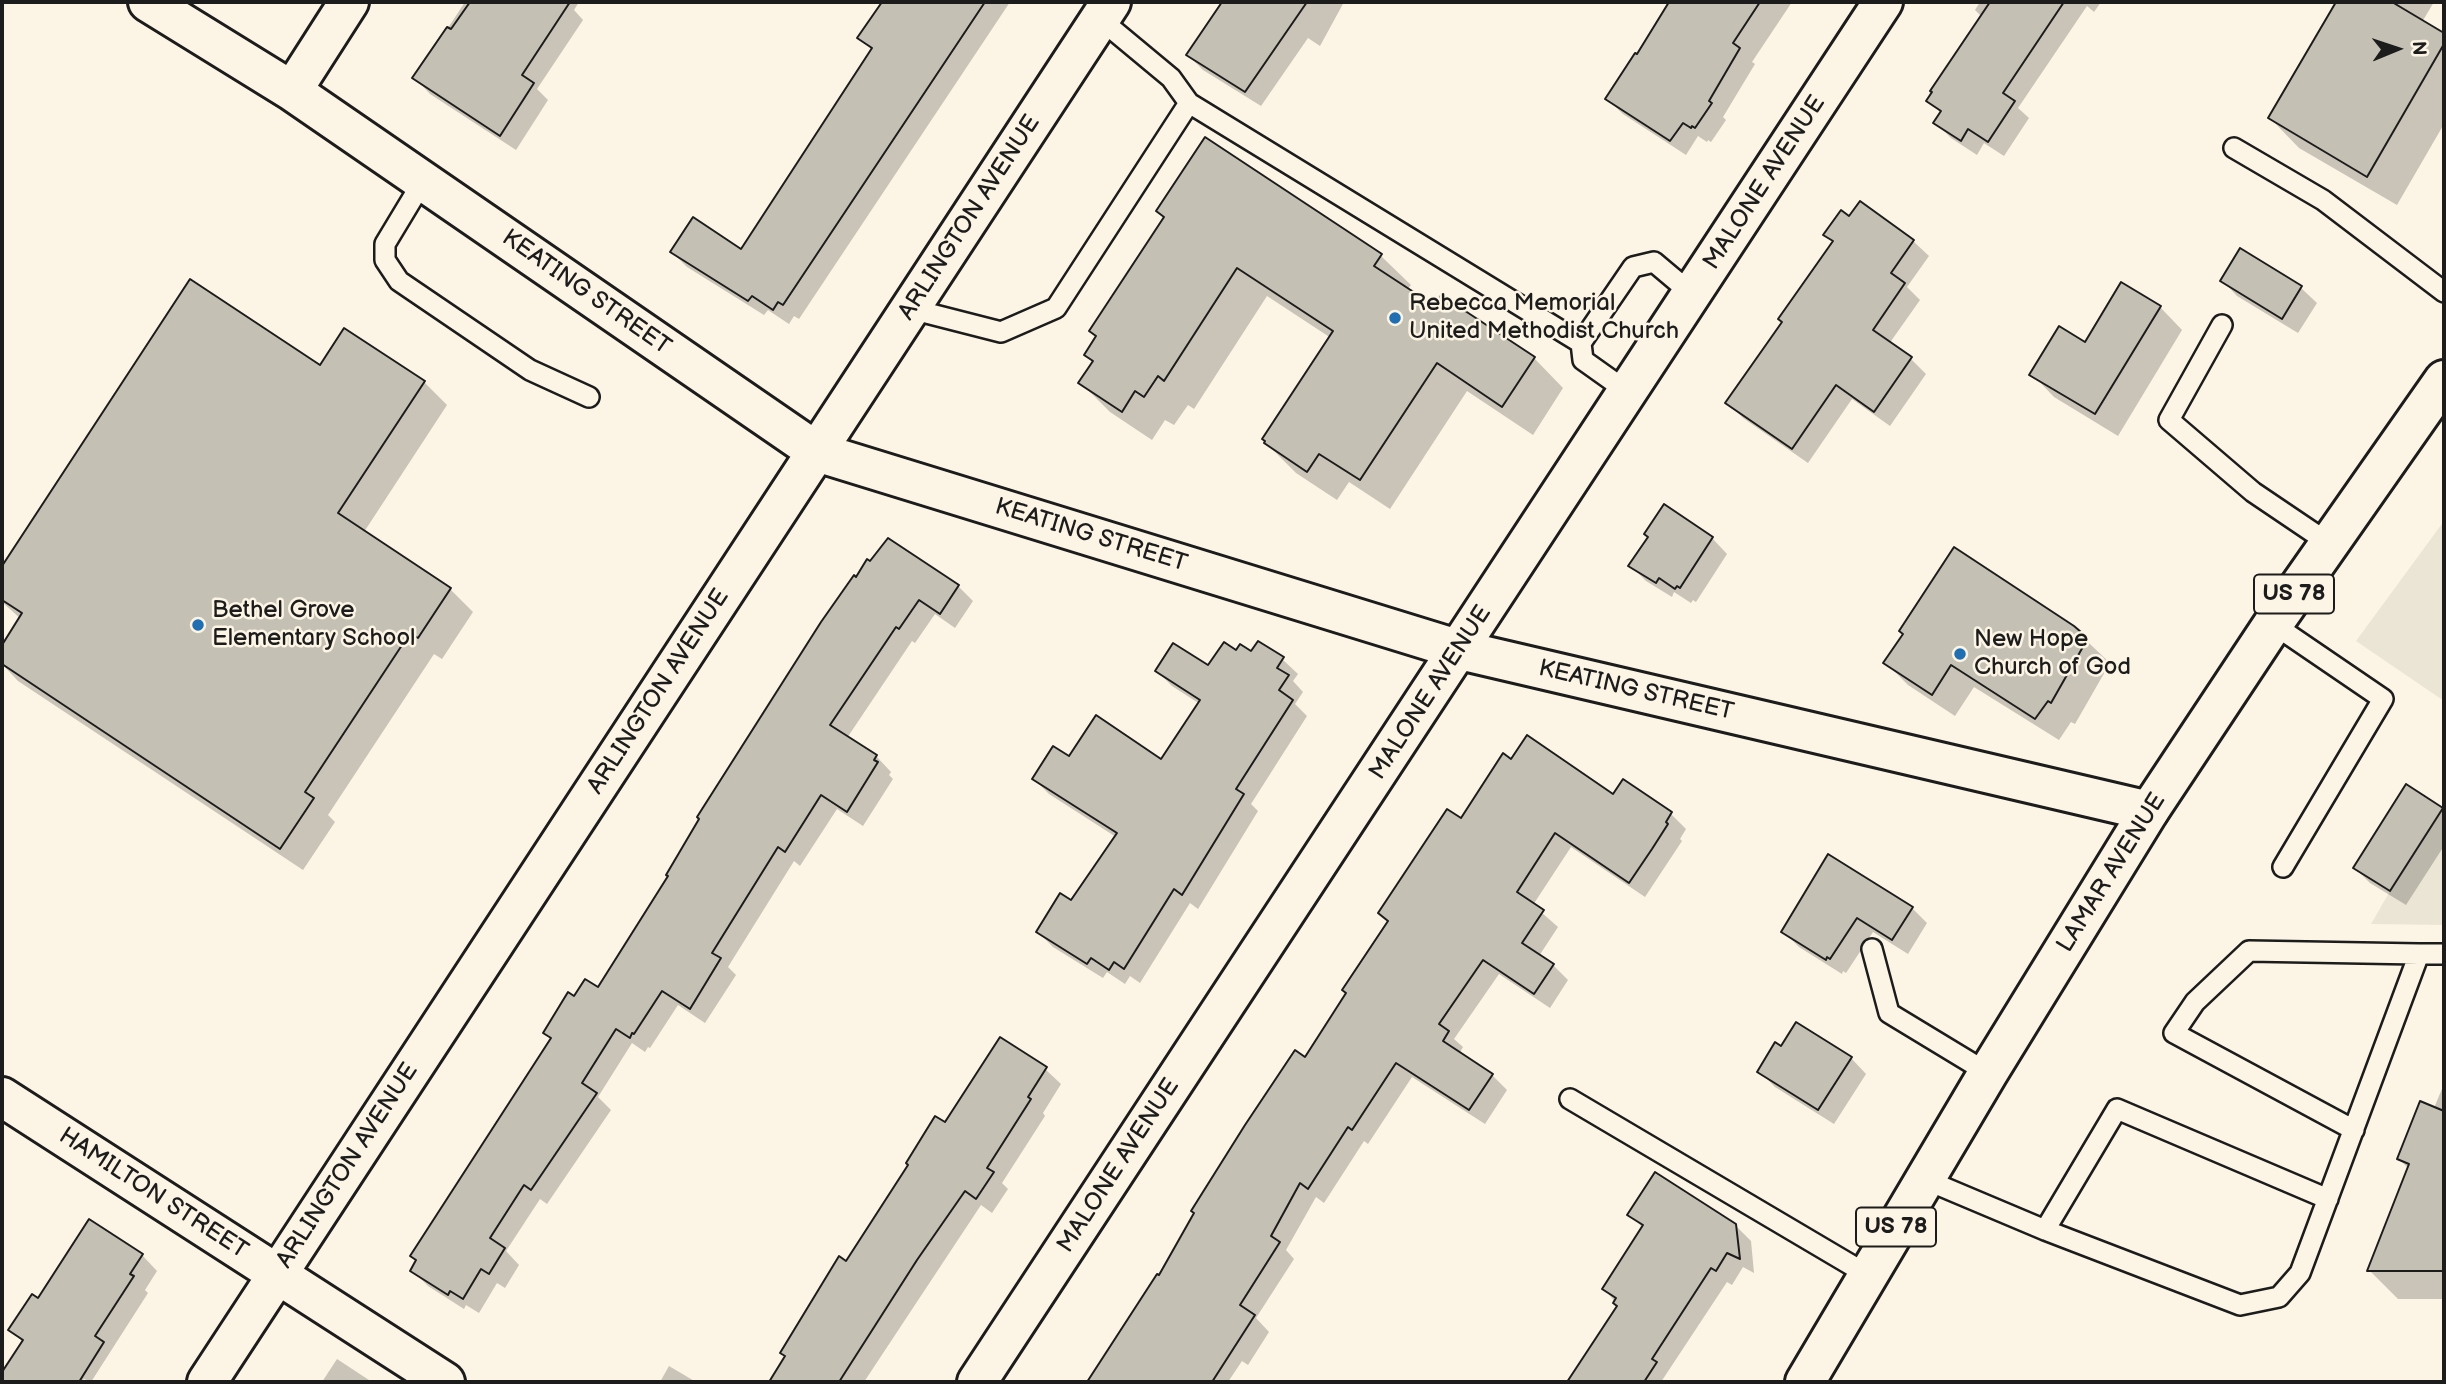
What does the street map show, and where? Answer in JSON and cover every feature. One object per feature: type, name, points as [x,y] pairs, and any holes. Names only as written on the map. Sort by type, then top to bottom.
[{"type":"street","name":"KEATING STREET","points":[[148,2],[292,91],[817,452],[1460,650],[2149,811]]},
{"type":"street","points":[[292,91],[349,2]]},
{"type":"street","name":"MALONE AVENUE","points":[[977,1382],[1883,2]]},
{"type":"street","name":"ARLINGTON AVENUE","points":[[206,1382],[1105,10]]},
{"type":"street","name":"LAMAR AVENUE","points":[[1805,1382],[1987,1073],[2149,811],[2273,624],[2444,380]]},
{"type":"street","name":"HAMILTON STREET","points":[[2,1097],[445,1382]]},
{"type":"lane","points":[[1105,10],[1171,78],[1189,103],[1581,343]]},
{"type":"lane","points":[[911,309],[1001,332],[1056,308],[1189,103]]},
{"type":"lane","points":[[2234,148],[2323,200],[2444,292]]},
{"type":"lane","points":[[423,181],[385,244],[385,260],[399,281],[530,370],[589,397]]},
{"type":"lane","points":[[1628,392],[1583,360],[1581,343],[1633,267],[1654,262],[1692,294]]},
{"type":"lane","points":[[2222,325],[2169,421],[2253,492],[2330,544]]},
{"type":"lane","points":[[2273,624],[2383,699],[2283,867]]},
{"type":"lane","points":[[1872,949],[1889,1013],[1987,1073]]},
{"type":"lane","points":[[2354,1130],[2174,1033],[2195,1002],[2249,951],[2444,954]]},
{"type":"lane","points":[[1924,1180],[2240,1305],[2279,1297],[2300,1273],[2419,954]]},
{"type":"lane","points":[[1570,1099],[1868,1275]]},
{"type":"lane","points":[[2045,1230],[2117,1109],[2328,1199]]},
{"type":"shaded area","points":[[2444,521],[2444,701],[2356,641]]},
{"type":"shaded area","points":[[2444,807],[2444,925],[2371,924],[2390,891]]},
{"type":"building","points":[[470,2],[570,2],[522,75],[534,83],[500,136],[412,78],[447,27],[451,29]]},
{"type":"building","points":[[882,2],[985,2],[783,305],[778,302],[773,310],[752,296],[748,301],[670,252],[693,217],[741,249],[872,48],[857,38]]},
{"type":"building","points":[[1222,2],[1307,2],[1245,92],[1186,55]]},
{"type":"building","points":[[1669,2],[1760,2],[1733,43],[1740,48],[1709,101],[1712,103],[1695,128],[1683,123],[1670,141],[1605,99]]},
{"type":"building","points":[[1990,2],[2064,2],[2003,93],[2015,101],[1988,142],[1968,129],[1961,141],[1933,123],[1941,111],[1926,101]]},
{"type":"building","points":[[2336,2],[2392,2],[2444,33],[2444,44],[2367,177],[2268,118]]},
{"type":"building","name":"Rebecca Memorial United Methodist Church","points":[[1205,137],[1382,254],[1374,266],[1435,306],[1441,295],[1535,357],[1502,407],[1437,363],[1360,480],[1319,454],[1307,472],[1262,439],[1333,331],[1237,268],[1164,381],[1158,376],[1144,397],[1135,391],[1122,412],[1078,383],[1093,361],[1084,355],[1096,336],[1089,331],[1164,217],[1156,211]]},
{"type":"building","points":[[1860,201],[1914,240],[1891,273],[1905,283],[1873,330],[1912,357],[1874,412],[1836,385],[1792,449],[1725,403],[1782,322],[1778,319],[1833,241],[1823,235],[1841,210],[1849,216]]},
{"type":"building","points":[[2240,248],[2302,286],[2282,319],[2220,281]]},
{"type":"building","points":[[190,279],[320,365],[344,328],[425,381],[338,513],[451,588],[418,638],[410,633],[305,792],[314,798],[280,849],[2,664],[2,645],[22,613],[2,600],[2,566]]},
{"type":"building","points":[[2121,282],[2161,306],[2095,414],[2029,375],[2059,326],[2085,342]]},
{"type":"building","points":[[1664,504],[1713,537],[1680,588],[1677,586],[1675,589],[1659,578],[1656,583],[1628,566],[1648,537],[1644,534]]},
{"type":"building","points":[[888,538],[959,585],[940,614],[919,600],[899,629],[896,627],[830,725],[877,755],[874,760],[878,762],[847,812],[821,795],[785,852],[778,847],[712,953],[721,958],[690,1009],[662,991],[630,1038],[616,1029],[582,1083],[597,1093],[531,1190],[524,1185],[490,1238],[505,1248],[489,1274],[481,1269],[463,1299],[450,1291],[448,1295],[410,1271],[416,1260],[410,1256],[551,1038],[543,1033],[568,992],[574,996],[585,979],[598,987],[668,876],[666,875],[699,819],[697,817],[821,622],[854,575],[856,577],[867,559],[870,561]]},
{"type":"building","points":[[1954,547],[2088,638],[2051,703],[2048,701],[2035,719],[1951,665],[1932,695],[1883,663],[1903,634],[1899,631]]},
{"type":"building","points":[[1258,641],[1284,657],[1277,668],[1289,675],[1279,690],[1293,700],[1236,789],[1244,794],[1182,895],[1174,889],[1124,969],[1114,962],[1109,970],[1091,958],[1087,964],[1036,932],[1060,893],[1071,900],[1117,833],[1032,779],[1053,746],[1069,756],[1096,715],[1161,759],[1200,700],[1155,671],[1173,643],[1208,665],[1224,642],[1236,650],[1240,644],[1251,651]]},
{"type":"building","points":[[1527,735],[1613,794],[1623,779],[1672,812],[1666,822],[1668,824],[1629,883],[1555,833],[1517,892],[1544,910],[1522,943],[1554,964],[1534,994],[1483,960],[1439,1024],[1449,1031],[1443,1041],[1493,1074],[1469,1110],[1396,1063],[1352,1130],[1348,1127],[1308,1189],[1300,1183],[1271,1236],[1280,1242],[1240,1305],[1255,1315],[1212,1382],[1087,1382],[1157,1274],[1159,1275],[1194,1213],[1191,1211],[1245,1125],[1295,1050],[1305,1057],[1346,993],[1342,990],[1388,921],[1378,913],[1447,809],[1461,818],[1503,753],[1511,759]]},
{"type":"building","points":[[2406,784],[2443,808],[2390,891],[2353,868]]},
{"type":"building","points":[[1828,854],[1913,907],[1892,940],[1857,918],[1830,959],[1827,957],[1826,960],[1781,932]]},
{"type":"building","points":[[1796,1022],[1852,1057],[1818,1110],[1757,1072],[1775,1042],[1781,1046]]},
{"type":"building","points":[[1000,1037],[1047,1067],[1028,1097],[1031,1099],[987,1168],[994,1172],[976,1199],[965,1191],[839,1382],[769,1382],[785,1356],[780,1353],[839,1256],[846,1261],[908,1165],[906,1163],[935,1116],[945,1122]]},
{"type":"building","points":[[2420,1101],[2444,1111],[2444,1271],[2367,1271],[2409,1164],[2397,1159]]},
{"type":"building","points":[[1655,1172],[1736,1224],[1740,1259],[1727,1253],[1716,1271],[1711,1268],[1652,1359],[1657,1362],[1644,1382],[1567,1382],[1617,1306],[1613,1303],[1616,1298],[1602,1289],[1643,1225],[1627,1215]]},
{"type":"building","points":[[89,1219],[143,1254],[130,1274],[134,1276],[95,1336],[104,1342],[79,1382],[2,1382],[2,1372],[23,1340],[8,1330],[32,1294],[38,1298]]},
{"type":"place","name":"Rebecca Memorial United Methodist Church","points":[[1395,318]]},
{"type":"place","name":"Bethel Grove Elementary School","points":[[198,625]]},
{"type":"place","name":"New Hope Church of God","points":[[1960,654]]}]
